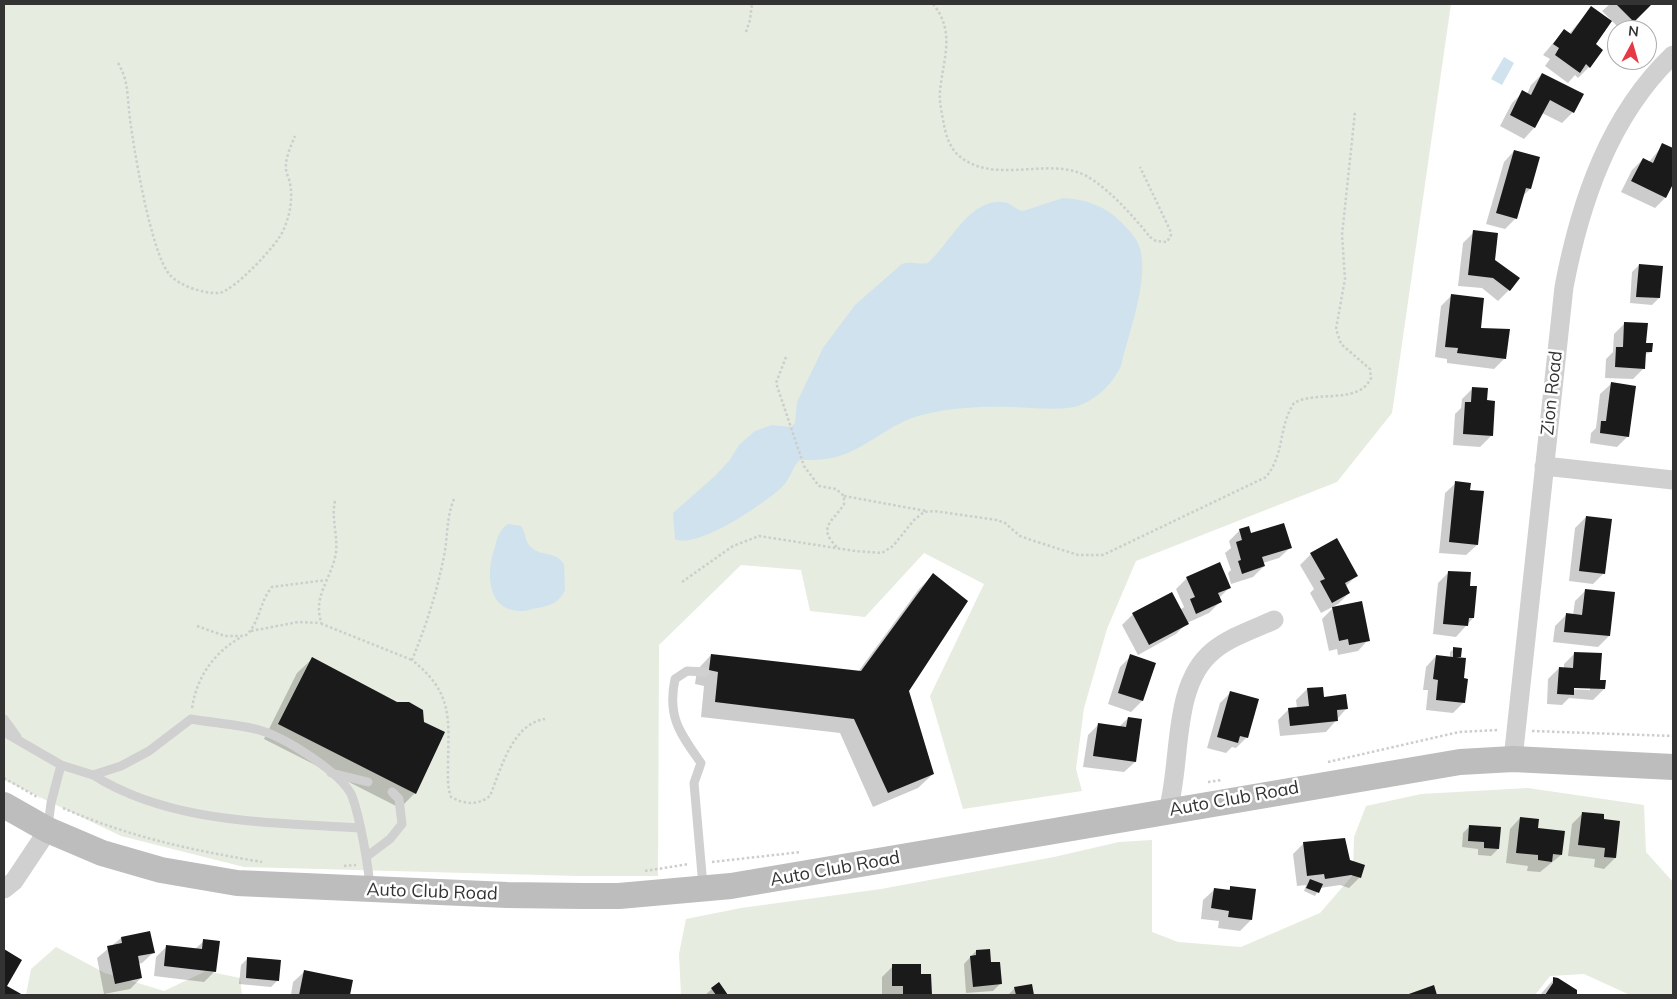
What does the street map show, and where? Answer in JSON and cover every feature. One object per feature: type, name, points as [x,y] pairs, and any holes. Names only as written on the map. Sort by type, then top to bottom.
[{"type":"street","name":"Zion Road","points":[[1513,759],[1564,287],[1574,238],[1586,198],[1609,145],[1634,102],[1673,55]]},
{"type":"street","points":[[1544,466],[1673,480]]},
{"type":"street","points":[[1168,810],[1174,790],[1184,704],[1189,685],[1212,652],[1228,641],[1274,620]]},
{"type":"street","name":"Auto Club Road","points":[[4,805],[48,830],[102,853],[161,870],[236,883],[369,878],[591,896],[703,889],[806,874],[1168,810],[1460,762],[1513,759],[1673,767]]},
{"type":"street","points":[[4,889],[14,881],[48,830]]},
{"type":"lane","points":[[703,889],[694,783],[701,763],[678,730],[673,716],[672,694],[675,679],[687,671],[705,672]]},
{"type":"lane","points":[[4,719],[18,739]]},
{"type":"lane","points":[[93,775],[121,766],[149,751],[191,719],[260,730],[299,748],[331,772],[351,795],[366,857],[369,878]]},
{"type":"lane","points":[[4,732],[61,765],[93,775],[118,790],[167,805],[230,820],[359,828]]},
{"type":"lane","points":[[48,830],[51,803],[61,765]]},
{"type":"lane","points":[[331,772],[368,782]]},
{"type":"lane","points":[[366,857],[390,839],[402,824],[399,799],[392,792]]},
{"type":"path","points":[[746,32],[752,4]]},
{"type":"path","points":[[933,4],[944,22],[948,41],[939,93],[940,104],[945,131],[951,146],[958,155],[968,162],[992,168],[1065,169],[1079,172],[1123,206],[1150,237],[1156,241],[1167,242],[1171,235],[1170,230],[1140,167]]},
{"type":"path","points":[[118,63],[128,87],[128,110],[144,195],[160,259],[170,275],[182,283],[198,289],[220,293],[249,270],[277,240],[288,219],[292,197],[286,169],[294,136]]},
{"type":"path","points":[[786,358],[776,383],[804,466],[819,486],[836,489],[844,496],[997,520],[1005,523],[1020,536],[1031,540],[1078,555],[1103,555],[1266,477],[1275,466],[1285,420],[1294,403],[1300,400],[1356,392],[1363,389],[1371,378],[1370,369],[1340,344],[1336,329],[1345,279],[1342,235],[1355,112]]},
{"type":"path","points":[[838,548],[830,541],[827,529],[828,524],[844,504],[844,496]]},
{"type":"path","points":[[412,660],[428,620],[439,579],[445,554],[449,510],[454,499]]},
{"type":"path","points":[[321,623],[320,597],[336,553],[335,501]]},
{"type":"path","points":[[682,582],[733,546],[758,536],[875,553],[887,551],[914,520],[924,512],[930,511]]},
{"type":"path","points":[[251,631],[261,603],[272,587],[326,580]]},
{"type":"path","points":[[191,719],[194,699],[205,670],[215,656],[251,631],[298,622],[321,623],[412,660],[426,672],[436,684],[448,710],[448,783],[450,798],[477,804],[490,796],[514,744],[530,724],[545,719]]},
{"type":"path","points":[[197,626],[225,636],[242,636]]},
{"type":"path","points":[[4,778],[51,803],[98,824],[186,849],[270,863]]},
{"type":"path","points":[[639,873],[660,867],[805,851]]},
{"type":"path","points":[[342,867],[348,865],[369,878]]},
{"type":"shaded area","points":[[4,4],[1451,4],[1392,413],[1337,482],[1136,561],[1107,629],[1084,708],[1076,769],[1082,791],[963,809],[930,696],[984,584],[924,553],[865,617],[810,611],[801,570],[741,565],[659,645],[658,876],[578,876],[244,867],[121,836],[4,780]]},
{"type":"shaded area","points":[[1528,788],[1644,805],[1646,852],[1673,882],[1673,995],[1630,995],[1584,974],[1550,976],[1535,995],[681,995],[679,954],[686,919],[741,908],[881,889],[1054,857],[1119,842],[1152,840],[1152,932],[1178,942],[1241,947],[1320,913],[1353,875],[1354,837],[1366,806],[1421,794]]},
{"type":"shaded area","points":[[56,947],[105,973],[164,991],[206,971],[240,978],[242,995],[26,995],[31,969]]},
{"type":"water","points":[[1504,57],[1514,63],[1502,85],[1491,79]]},
{"type":"water","points":[[1063,198],[1095,204],[1115,216],[1132,234],[1138,243],[1142,256],[1141,287],[1121,366],[1113,380],[1102,392],[1089,401],[1074,407],[1050,409],[975,407],[951,409],[918,416],[899,424],[845,454],[828,459],[800,460],[783,486],[748,513],[699,538],[685,541],[675,539],[673,513],[715,476],[729,461],[739,445],[755,431],[772,425],[791,427],[795,423],[797,402],[823,348],[855,305],[902,264],[928,263],[970,215],[979,208],[990,203],[1002,202],[1023,211]]},
{"type":"water","points":[[508,524],[521,526],[532,548],[556,557],[564,564],[565,590],[554,603],[523,611],[511,610],[502,605],[496,598],[492,589],[490,568],[499,534]]},
{"type":"building","points":[[1616,4],[1652,4],[1636,20],[1632,20]]},
{"type":"building","points":[[1591,6],[1611,20],[1607,20],[1607,28],[1596,44],[1603,50],[1590,68],[1586,64],[1580,73],[1555,55],[1559,48],[1553,44],[1564,29],[1571,34]]},
{"type":"building","points":[[1542,73],[1584,94],[1574,113],[1550,100],[1535,128],[1510,115],[1522,90],[1531,95]]},
{"type":"building","points":[[1662,143],[1673,148],[1673,184],[1666,198],[1631,181],[1643,158],[1653,163]]},
{"type":"building","points":[[1514,150],[1540,157],[1531,189],[1526,188],[1517,219],[1496,213]]},
{"type":"building","points":[[1473,230],[1498,233],[1495,260],[1520,278],[1510,291],[1493,278],[1468,275]]},
{"type":"building","points":[[1639,264],[1663,266],[1660,298],[1636,297]]},
{"type":"building","points":[[1451,294],[1484,298],[1481,328],[1510,329],[1506,359],[1457,353],[1458,348],[1445,347]]},
{"type":"building","points":[[1624,322],[1648,323],[1646,343],[1653,343],[1652,352],[1646,352],[1645,369],[1615,367],[1616,347],[1623,347]]},
{"type":"building","points":[[1611,382],[1636,386],[1629,437],[1600,433],[1601,421],[1606,421]]},
{"type":"building","points":[[1472,387],[1488,388],[1487,400],[1495,401],[1493,436],[1463,434],[1465,402],[1471,402]]},
{"type":"building","points":[[1455,481],[1471,483],[1470,490],[1484,491],[1478,545],[1449,542]]},
{"type":"building","points":[[1586,516],[1612,519],[1605,574],[1579,571]]},
{"type":"building","points":[[1284,523],[1292,548],[1262,557],[1265,566],[1242,574],[1238,561],[1241,560],[1236,542],[1242,540],[1239,529],[1249,526],[1251,533]]},
{"type":"building","points":[[1337,538],[1358,576],[1345,583],[1350,593],[1332,603],[1320,581],[1325,579],[1310,553]]},
{"type":"building","points":[[1220,562],[1231,588],[1218,593],[1222,602],[1196,614],[1190,599],[1195,597],[1186,577]]},
{"type":"building","points":[[1448,571],[1471,572],[1470,586],[1477,586],[1474,618],[1469,618],[1468,626],[1443,624]]},
{"type":"building","points":[[933,573],[968,601],[909,691],[934,774],[888,793],[854,719],[715,702],[718,672],[709,670],[711,654],[861,671]]},
{"type":"building","points":[[1585,589],[1615,592],[1610,636],[1564,632],[1566,613],[1582,615]]},
{"type":"building","points":[[1172,592],[1189,624],[1149,645],[1132,613]]},
{"type":"building","points":[[1362,601],[1370,641],[1349,645],[1348,639],[1339,641],[1332,607]]},
{"type":"building","points":[[1453,647],[1462,648],[1461,657],[1456,657],[1466,658],[1464,678],[1468,679],[1465,703],[1436,700],[1438,680],[1433,679],[1436,655],[1453,657]]},
{"type":"building","points":[[1574,652],[1602,653],[1600,680],[1606,680],[1605,689],[1574,688],[1574,695],[1557,694],[1559,667],[1573,668]]},
{"type":"building","points":[[1130,654],[1156,663],[1143,701],[1118,693]]},
{"type":"building","points":[[312,657],[397,702],[409,702],[423,710],[424,722],[445,732],[416,794],[278,724]]},
{"type":"building","points":[[1323,687],[1324,697],[1346,694],[1348,709],[1337,710],[1338,721],[1290,726],[1288,708],[1309,706],[1307,688]]},
{"type":"building","points":[[1230,691],[1259,699],[1248,738],[1240,736],[1238,743],[1217,737]]},
{"type":"building","points":[[1128,717],[1142,719],[1136,762],[1093,756],[1098,723],[1126,727]]},
{"type":"building","points":[[1582,812],[1604,814],[1604,819],[1620,821],[1616,858],[1604,857],[1605,848],[1578,845]]},
{"type":"building","points":[[1520,817],[1539,819],[1538,828],[1565,831],[1562,855],[1553,854],[1552,862],[1538,860],[1538,855],[1516,853]]},
{"type":"building","points":[[1469,825],[1501,827],[1499,849],[1484,848],[1484,842],[1468,841]]},
{"type":"building","points":[[1345,838],[1350,860],[1365,865],[1361,878],[1351,875],[1325,879],[1324,874],[1307,876],[1303,842]]},
{"type":"building","points":[[1310,879],[1323,884],[1319,893],[1306,888]]},
{"type":"building","points":[[1230,886],[1256,889],[1252,920],[1228,917],[1229,911],[1211,908],[1214,888],[1230,890]]},
{"type":"building","points":[[150,931],[155,953],[138,956],[142,978],[115,984],[107,946],[122,943],[121,937]]},
{"type":"building","points":[[203,939],[220,941],[216,972],[164,966],[166,945],[202,949]]},
{"type":"building","points":[[4,949],[22,960],[7,986],[23,995],[4,995]]},
{"type":"building","points":[[990,949],[991,962],[1000,962],[1002,984],[973,987],[970,956],[976,955],[976,950]]},
{"type":"building","points":[[247,957],[281,960],[279,981],[246,978]]},
{"type":"building","points":[[892,964],[921,964],[921,974],[931,974],[932,995],[903,995],[903,986],[892,986]]},
{"type":"building","points":[[304,970],[353,980],[350,995],[299,995]]},
{"type":"building","points":[[1553,977],[1558,978],[1577,990],[1577,995],[1545,995],[1553,983]]},
{"type":"building","points":[[719,982],[728,995],[716,995],[711,988]]},
{"type":"building","points":[[1032,984],[1034,995],[1016,995],[1014,987]]},
{"type":"building","points":[[1434,985],[1437,995],[1406,995]]}]
